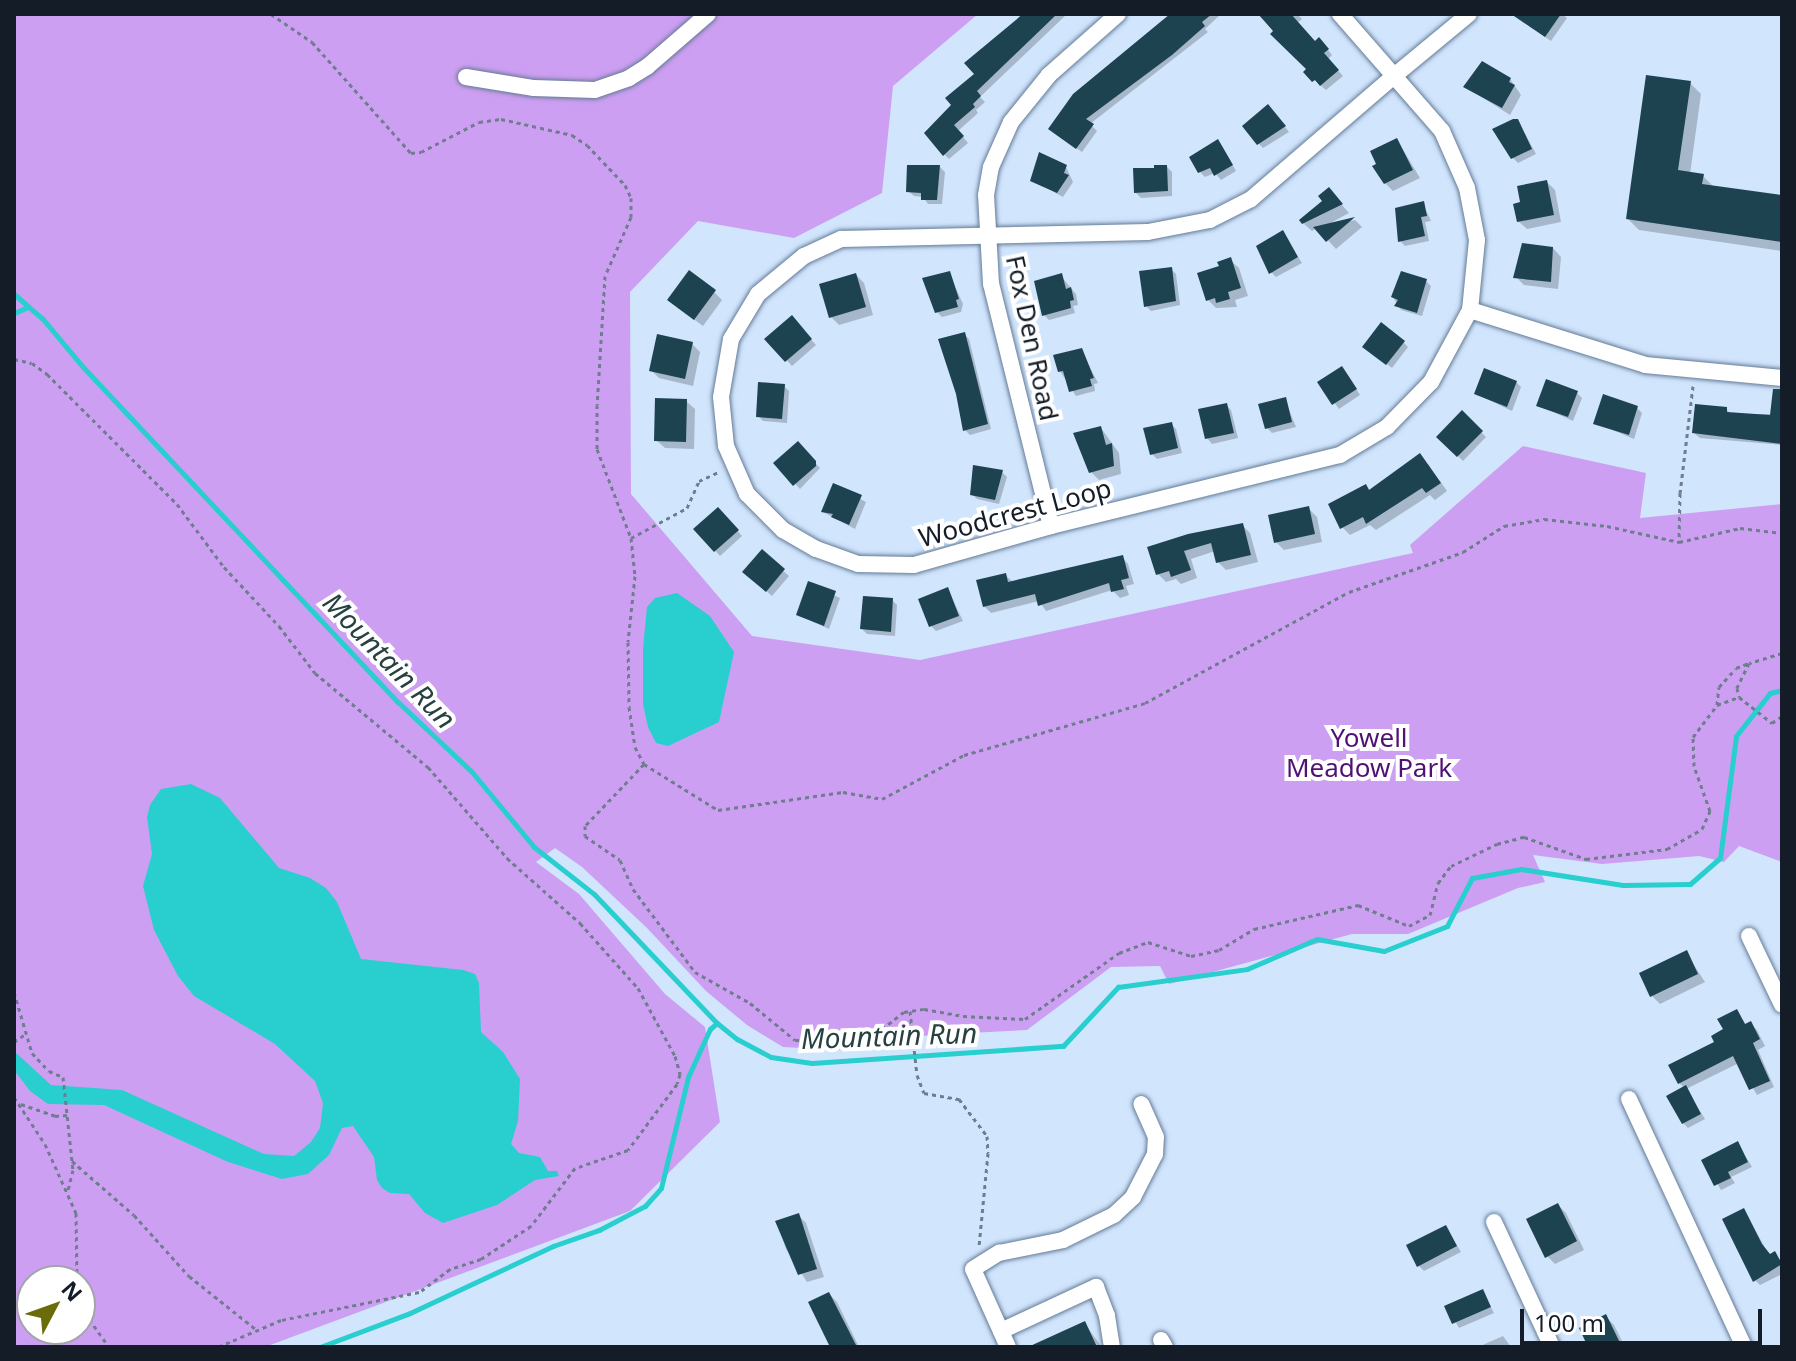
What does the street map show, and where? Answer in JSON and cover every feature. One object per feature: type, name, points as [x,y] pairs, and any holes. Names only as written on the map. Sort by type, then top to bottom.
[{"type":"street","points":[[466,77],[534,88],[595,90],[648,66],[708,14]]},
{"type":"street","name":"Fox Den Road","points":[[1051,526],[991,284],[986,195],[991,167],[1011,122],[1049,75],[1118,14]]},
{"type":"street","points":[[1340,14],[1394,76],[1469,14]]},
{"type":"street","name":"Woodcrest Loop","points":[[1394,76],[1442,131],[1467,188],[1477,240],[1470,310],[1431,382],[1387,427],[1340,455],[1051,526],[914,565],[858,564],[816,549],[783,530],[747,494],[726,446],[721,397],[731,339],[758,294],[804,256],[841,239],[1148,232],[1210,220],[1251,199],[1394,76]]},
{"type":"street","points":[[1470,310],[1645,365],[1782,378]]},
{"type":"street","points":[[1749,936],[1782,1005]]},
{"type":"street","points":[[1629,1099],[1744,1347]]},
{"type":"street","points":[[1008,1347],[973,1269],[999,1253],[1063,1240],[1088,1230],[1124,1206],[1155,1154],[1156,1137],[1141,1104]]},
{"type":"street","points":[[1494,1222],[1552,1347]]},
{"type":"street","points":[[1001,1331],[1096,1287],[1107,1316],[1112,1347]]},
{"type":"path","points":[[271,14],[312,42],[411,153],[421,152],[479,122],[501,119],[572,135],[587,145],[625,185],[631,198],[631,217],[605,276],[601,301],[604,329],[597,405],[597,449],[631,538],[635,576],[628,642],[629,707],[635,747],[644,764],[718,810],[843,792],[882,799],[964,755],[1145,703],[1349,592],[1463,552],[1504,526],[1544,519],[1607,526],[1679,542],[1740,528],[1782,533]]},
{"type":"path","points":[[14,359],[32,363],[47,374],[177,504],[224,567],[279,626],[315,673],[428,767],[507,858],[580,923],[638,988],[675,1056],[680,1074],[677,1084],[628,1150],[575,1168],[531,1226],[481,1259],[450,1269],[419,1292],[281,1320],[218,1347]]},
{"type":"path","points":[[1679,542],[1680,493],[1694,370]]},
{"type":"path","points":[[631,538],[687,508],[699,481],[734,465]]},
{"type":"path","points":[[644,764],[585,826],[585,836],[620,860],[633,889],[695,972],[750,1003],[795,1040],[844,1041],[882,1029],[910,1011],[924,1009],[963,1016],[1025,1019],[1119,953],[1148,942],[1191,956],[1219,950],[1254,929],[1358,905],[1409,926],[1430,915],[1438,883],[1451,866],[1497,844],[1524,837],[1586,859],[1667,849],[1702,829],[1710,811],[1694,766],[1693,737],[1717,705],[1719,687],[1736,668],[1782,653]]},
{"type":"path","points":[[1749,663],[1737,688],[1739,697],[1768,720],[1775,722],[1782,716]]},
{"type":"path","points":[[1717,705],[1739,697]]},
{"type":"path","points":[[14,992],[24,1035],[37,1059],[63,1077],[72,1161],[68,1190]]},
{"type":"path","points":[[910,1011],[917,1075],[924,1093],[959,1099],[987,1136],[980,1266]]},
{"type":"path","points":[[14,1042],[24,1035]]},
{"type":"path","points":[[14,1097],[68,1190],[76,1213],[77,1265]]},
{"type":"path","points":[[18,1103],[55,1116],[67,1115]]},
{"type":"path","points":[[72,1161],[134,1215],[189,1276],[257,1330]]},
{"type":"path","points":[[96,1329],[109,1347]]},
{"type":"green space","name":"Yowell Meadow Park","points":[[14,14],[978,14],[893,86],[882,193],[794,238],[698,221],[630,292],[631,494],[752,636],[920,660],[1413,553],[1410,545],[1523,446],[1646,473],[1640,518],[1782,504],[1782,862],[1739,846],[1724,862],[1699,856],[1602,864],[1533,855],[1545,882],[1518,888],[1408,934],[1352,934],[1169,984],[1160,966],[1111,967],[1027,1030],[930,1035],[843,1050],[783,1047],[747,1025],[706,991],[647,928],[582,867],[555,848],[536,862],[579,894],[665,994],[705,1027],[720,1122],[630,1211],[265,1347],[14,1347]]},
{"type":"shaded area","points":[[677,593],[710,616],[734,652],[719,722],[668,746],[656,743],[648,727],[643,704],[643,649],[647,607],[655,598]]},
{"type":"shaded area","points":[[191,784],[220,798],[279,868],[310,878],[326,888],[337,902],[361,959],[463,970],[475,974],[479,983],[481,1032],[503,1052],[520,1079],[518,1121],[511,1144],[519,1153],[540,1157],[548,1171],[557,1171],[559,1176],[535,1180],[497,1205],[443,1223],[425,1213],[409,1194],[390,1193],[382,1188],[377,1180],[374,1157],[353,1126],[342,1128],[329,1155],[308,1174],[282,1179],[228,1162],[104,1105],[48,1104],[30,1091],[14,1070],[14,1051],[51,1085],[122,1090],[264,1154],[294,1156],[311,1142],[320,1128],[323,1103],[315,1081],[275,1044],[194,996],[178,976],[154,930],[143,886],[152,854],[147,817],[150,805],[161,789]]},
{"type":"building","points":[[1023,14],[1057,14],[977,91],[981,96],[973,104],[975,107],[954,125],[964,136],[943,156],[924,133],[951,105],[945,98],[974,74],[964,63]]},
{"type":"building","points":[[1170,14],[1212,14],[1202,22],[1205,26],[1172,55],[1086,119],[1094,124],[1076,149],[1048,129],[1073,94]]},
{"type":"building","points":[[1258,14],[1291,14],[1315,41],[1319,37],[1329,49],[1324,53],[1339,70],[1320,86],[1315,80],[1312,82],[1303,72],[1306,69],[1270,34],[1273,31]]},
{"type":"building","points":[[1511,14],[1561,14],[1545,37]]},
{"type":"building","points":[[1482,61],[1511,78],[1509,82],[1515,85],[1502,108],[1463,87]]},
{"type":"building","points":[[1646,75],[1691,81],[1678,170],[1704,174],[1702,184],[1782,195],[1782,242],[1626,219]]},
{"type":"building","points":[[1268,104],[1286,126],[1257,145],[1242,126]]},
{"type":"building","points":[[1518,119],[1532,149],[1511,159],[1492,129]]},
{"type":"building","points":[[1397,138],[1413,170],[1384,184],[1372,166],[1376,164],[1370,151]]},
{"type":"building","points":[[1218,139],[1233,165],[1214,176],[1210,168],[1198,173],[1189,157]]},
{"type":"building","points":[[1039,152],[1067,165],[1064,173],[1069,175],[1057,193],[1030,181]]},
{"type":"building","points":[[907,165],[940,165],[937,200],[921,200],[921,193],[906,192]]},
{"type":"building","points":[[1154,165],[1167,165],[1168,191],[1134,193],[1133,168],[1154,168]]},
{"type":"building","points":[[1547,180],[1554,215],[1517,222],[1513,204],[1520,202],[1517,186]]},
{"type":"building","points":[[1329,187],[1343,204],[1302,224],[1299,220],[1322,201],[1318,196]]},
{"type":"building","points":[[1424,201],[1427,216],[1421,217],[1425,236],[1398,242],[1395,208]]},
{"type":"building","points":[[1355,217],[1326,242],[1313,227]]},
{"type":"building","points":[[1283,230],[1298,257],[1269,274],[1256,246]]},
{"type":"building","points":[[1522,243],[1553,247],[1551,282],[1513,278]]},
{"type":"building","points":[[1231,257],[1241,288],[1228,292],[1230,299],[1216,303],[1215,298],[1206,301],[1197,273],[1219,266],[1217,262]]},
{"type":"building","points":[[1172,267],[1176,301],[1144,307],[1139,271]]},
{"type":"building","points":[[689,270],[716,290],[694,320],[667,300]]},
{"type":"building","points":[[950,271],[959,299],[956,300],[958,307],[935,313],[922,278]]},
{"type":"building","points":[[1401,271],[1427,279],[1417,313],[1394,306],[1398,300],[1391,297]]},
{"type":"building","points":[[856,273],[866,307],[829,318],[819,284]]},
{"type":"building","points":[[1062,273],[1066,289],[1071,287],[1074,300],[1070,301],[1071,308],[1042,316],[1034,281]]},
{"type":"building","points":[[792,315],[812,339],[785,362],[764,339]]},
{"type":"building","points":[[1381,322],[1405,341],[1386,365],[1362,347]]},
{"type":"building","points":[[965,332],[988,424],[963,431],[956,394],[938,339]]},
{"type":"building","points":[[657,334],[693,342],[685,379],[649,371]]},
{"type":"building","points":[[1082,348],[1094,378],[1090,379],[1092,386],[1069,392],[1063,371],[1058,372],[1053,355]]},
{"type":"building","points":[[1342,366],[1357,389],[1332,405],[1317,382]]},
{"type":"building","points":[[1484,368],[1517,381],[1507,407],[1474,394]]},
{"type":"building","points":[[1546,379],[1578,391],[1568,417],[1536,406]]},
{"type":"building","points":[[758,382],[785,384],[782,419],[756,417]]},
{"type":"building","points":[[1773,389],[1782,389],[1782,444],[1692,433],[1695,404],[1727,407],[1727,412],[1770,415]]},
{"type":"building","points":[[1603,394],[1638,406],[1629,435],[1593,424]]},
{"type":"building","points":[[1286,397],[1292,422],[1265,429],[1258,404]]},
{"type":"building","points":[[655,398],[687,399],[686,442],[654,441]]},
{"type":"building","points":[[1227,403],[1234,433],[1205,439],[1198,409]]},
{"type":"building","points":[[1462,410],[1483,431],[1457,457],[1436,437]]},
{"type":"building","points":[[1172,422],[1178,448],[1150,455],[1143,428]]},
{"type":"building","points":[[1101,426],[1106,445],[1112,443],[1114,466],[1089,473],[1073,433]]},
{"type":"building","points":[[798,441],[816,461],[816,466],[793,486],[773,463]]},
{"type":"building","points":[[1420,453],[1441,483],[1426,493],[1422,488],[1366,524],[1363,517],[1340,529],[1328,504],[1366,484],[1369,490]]},
{"type":"building","points":[[973,465],[1003,470],[995,500],[970,495]]},
{"type":"building","points":[[833,483],[862,495],[849,525],[831,517],[833,514],[821,512]]},
{"type":"building","points":[[1309,506],[1315,534],[1274,543],[1268,515]]},
{"type":"building","points":[[718,507],[739,530],[714,552],[693,529]]},
{"type":"building","points":[[1243,523],[1251,555],[1216,563],[1211,543],[1184,551],[1191,570],[1171,577],[1169,571],[1156,575],[1147,547],[1188,534]]},
{"type":"building","points":[[762,549],[785,569],[766,592],[742,572]]},
{"type":"building","points":[[1123,555],[1129,578],[1121,580],[1124,589],[1111,592],[1109,583],[1038,606],[1035,594],[983,607],[976,580],[1006,573],[1008,582]]},
{"type":"building","points":[[808,581],[836,591],[824,626],[796,615]]},
{"type":"building","points":[[948,587],[959,616],[929,627],[918,599]]},
{"type":"building","points":[[863,596],[893,598],[891,632],[860,629]]},
{"type":"building","points":[[1687,950],[1698,974],[1650,997],[1639,973]]},
{"type":"building","points":[[1737,1009],[1745,1024],[1751,1021],[1760,1039],[1753,1043],[1770,1081],[1749,1090],[1733,1056],[1678,1084],[1668,1065],[1714,1042],[1711,1036],[1723,1029],[1717,1019]]},
{"type":"building","points":[[1686,1085],[1701,1114],[1682,1124],[1666,1096]]},
{"type":"building","points":[[1738,1141],[1748,1162],[1728,1172],[1731,1178],[1714,1186],[1701,1160]]},
{"type":"building","points":[[1558,1203],[1577,1241],[1545,1258],[1526,1219]]},
{"type":"building","points":[[1744,1208],[1762,1244],[1770,1254],[1775,1251],[1782,1264],[1753,1282],[1722,1219]]},
{"type":"building","points":[[799,1213],[817,1269],[798,1275],[775,1221]]},
{"type":"building","points":[[1446,1225],[1457,1246],[1417,1267],[1406,1245]]},
{"type":"building","points":[[1483,1289],[1491,1307],[1452,1324],[1444,1306]]},
{"type":"building","points":[[829,1292],[857,1347],[830,1347],[808,1302]]},
{"type":"building","points":[[1606,1314],[1622,1347],[1588,1347],[1579,1328]]},
{"type":"building","points":[[1085,1321],[1097,1347],[1028,1347]]},
{"type":"waterway","name":"Mountain Run","points":[[14,294],[42,318],[83,367],[398,702],[472,772],[534,847],[594,894],[717,1023],[737,1039],[771,1057],[812,1063],[1063,1046],[1118,987],[1247,969],[1317,939],[1384,951],[1447,926],[1472,878],[1521,869],[1623,885],[1690,884],[1720,858],[1736,736],[1770,693],[1782,690]]},
{"type":"waterway","points":[[14,313],[28,307]]},
{"type":"waterway","points":[[320,1347],[410,1313],[553,1246],[599,1230],[645,1206],[661,1188],[688,1077],[710,1029],[717,1023]]}]
